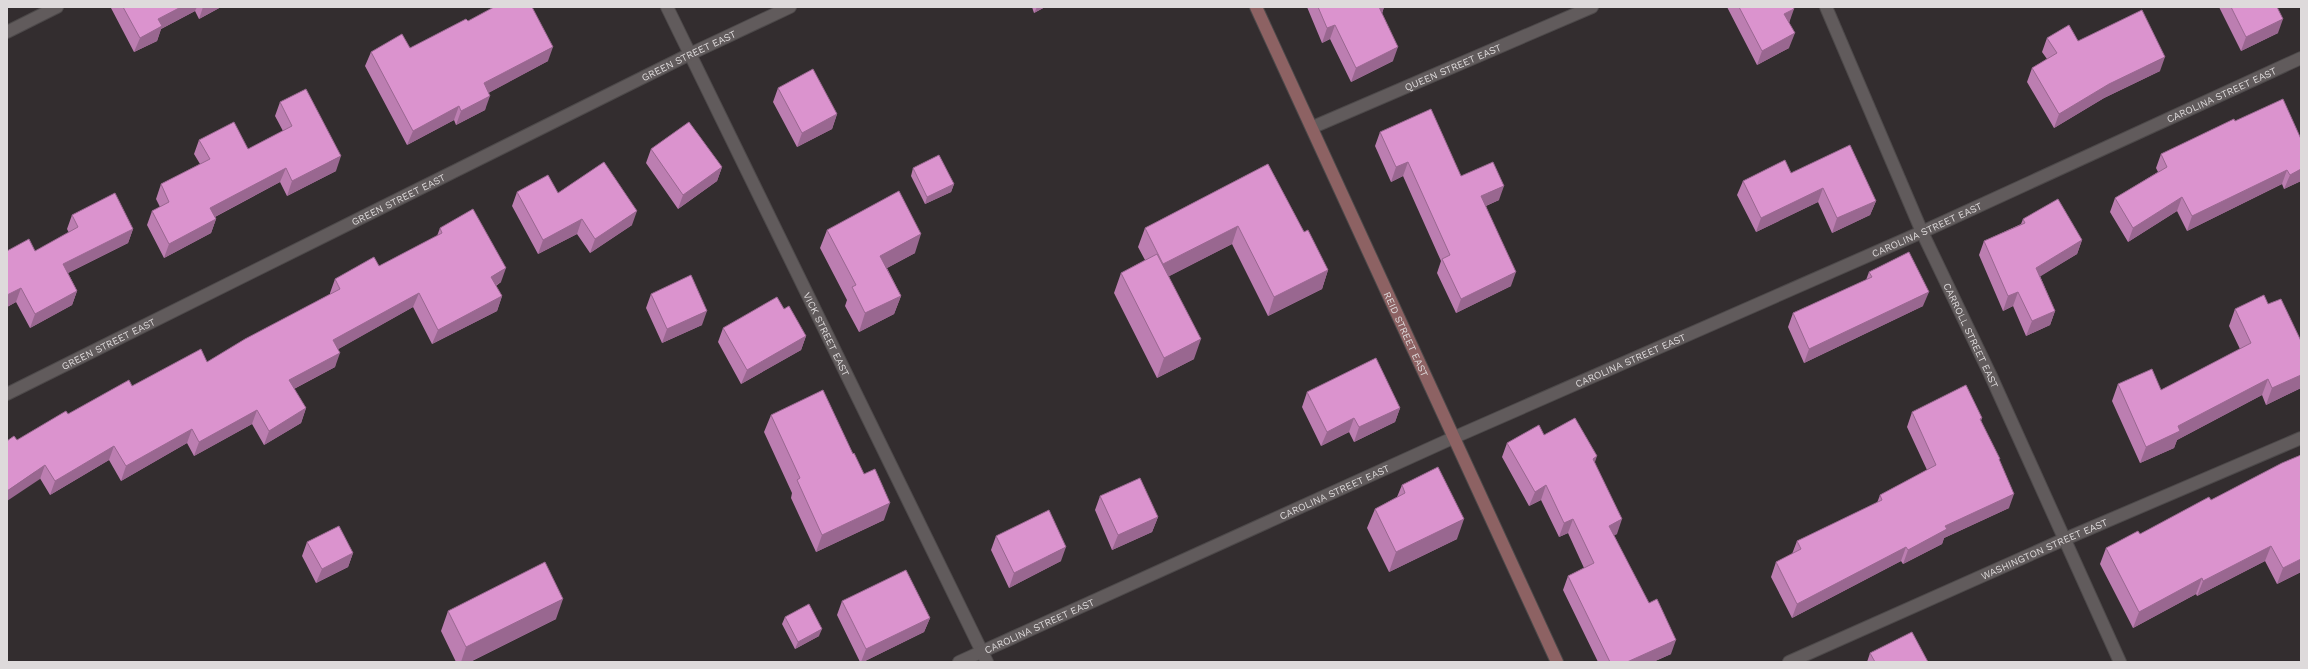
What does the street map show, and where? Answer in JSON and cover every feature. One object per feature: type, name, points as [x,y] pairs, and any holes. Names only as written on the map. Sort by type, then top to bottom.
[{"type":"street","points":[[7,32],[57,7]]},
{"type":"street","name":"VICK STREET EAST","points":[[667,7],[985,657]]},
{"type":"street","name":"GREEN STREET EAST","points":[[7,394],[690,54],[790,7]]},
{"type":"street","name":"REID STREET EAST","points":[[1256,7],[1313,127],[1557,662]]},
{"type":"street","name":"QUEEN STREET EAST","points":[[1313,127],[1592,7]]},
{"type":"street","name":"CARROLL STREET EAST","points":[[1826,7],[1922,232],[1990,374],[2120,662]]},
{"type":"street","name":"CAROLINA STREET EAST","points":[[959,662],[985,657],[1455,437],[1922,232],[2301,58]]},
{"type":"street","name":"WASHINGTON STREET EAST","points":[[1789,662],[2065,539],[2301,438]]},
{"type":"building","points":[[123,7],[181,7],[158,19],[162,26],[140,38]]},
{"type":"building","points":[[494,7],[532,7],[553,47],[484,83],[490,96],[461,111],[459,106],[413,131],[371,52],[402,34],[410,48],[466,19],[468,21]]},
{"type":"building","points":[[1318,7],[1379,7],[1398,47],[1356,68],[1335,25],[1327,28]]},
{"type":"building","points":[[1739,7],[1793,7],[1794,9],[1784,14],[1795,33],[1762,51]]},
{"type":"building","points":[[2231,7],[2277,7],[2283,19],[2246,37]]},
{"type":"building","points":[[2142,10],[2165,57],[2109,84],[2059,114],[2032,68],[2057,53],[2047,38],[2069,25],[2078,41]]},
{"type":"building","points":[[813,69],[837,114],[802,133],[778,88]]},
{"type":"building","points":[[306,89],[341,156],[292,181],[286,168],[210,208],[216,219],[169,244],[152,211],[169,202],[161,184],[210,159],[199,140],[234,122],[248,149],[292,126],[280,102]]},
{"type":"building","points":[[2283,99],[2301,139],[2301,169],[2290,175],[2287,170],[2192,216],[2182,197],[2133,228],[2115,198],[2167,167],[2161,154],[2234,119],[2235,121]]},
{"type":"building","points":[[1431,109],[1461,176],[1493,162],[1504,186],[1481,196],[1516,272],[1461,299],[1442,259],[1450,255],[1408,162],[1396,167],[1380,132]]},
{"type":"building","points":[[689,122],[722,167],[683,195],[651,149]]},
{"type":"building","points":[[1850,145],[1876,201],[1837,218],[1823,188],[1761,218],[1743,181],[1785,160],[1791,173]]},
{"type":"building","points":[[939,155],[954,184],[927,197],[913,168]]},
{"type":"building","points":[[604,162],[637,211],[595,239],[582,219],[543,240],[517,192],[548,175],[558,193]]},
{"type":"building","points":[[1268,164],[1304,232],[1308,230],[1328,270],[1274,297],[1238,226],[1163,264],[1145,228]]},
{"type":"building","points":[[899,191],[921,234],[880,256],[901,296],[865,313],[852,287],[856,285],[827,230]]},
{"type":"building","points":[[115,193],[133,229],[63,264],[77,291],[35,314],[21,288],[7,295],[7,251],[29,239],[35,251],[78,227],[72,215]]},
{"type":"building","points":[[2058,199],[2082,240],[2036,268],[2055,311],[2032,321],[2018,292],[2008,296],[1984,241],[2025,223],[2023,219]]},
{"type":"building","points":[[473,209],[506,268],[491,277],[502,296],[438,330],[419,293],[333,340],[340,353],[289,380],[306,408],[269,431],[257,410],[199,442],[192,429],[126,466],[114,446],[55,481],[45,465],[7,491],[7,441],[14,436],[17,440],[66,411],[68,414],[129,380],[132,386],[201,349],[207,362],[245,339],[340,289],[335,279],[374,257],[379,266],[442,233],[440,228]]},
{"type":"building","points":[[1909,252],[1929,292],[1809,349],[1793,313],[1872,277],[1869,272]]},
{"type":"building","points":[[1157,254],[1201,339],[1164,358],[1121,273]]},
{"type":"building","points":[[691,275],[707,311],[667,329],[651,294]]},
{"type":"building","points":[[2264,295],[2268,304],[2281,299],[2301,341],[2301,375],[2272,388],[2268,379],[2178,426],[2180,431],[2146,447],[2118,384],[2152,369],[2161,390],[2251,343],[2235,309]]},
{"type":"building","points":[[777,297],[784,309],[789,306],[806,336],[747,370],[723,328]]},
{"type":"building","points":[[1376,358],[1400,408],[1359,427],[1354,418],[1327,432],[1307,392]]},
{"type":"building","points":[[1966,385],[1982,418],[1980,419],[2000,459],[2014,494],[1945,526],[1947,529],[1908,550],[1906,547],[1797,604],[1776,562],[1801,549],[1797,541],[1882,500],[1880,495],[1936,465],[1912,412]]},
{"type":"building","points":[[823,390],[864,474],[875,469],[890,503],[822,535],[797,480],[800,478],[771,415]]},
{"type":"building","points":[[1575,418],[1597,456],[1593,459],[1622,519],[1609,526],[1649,603],[1657,599],[1676,640],[1627,662],[1610,662],[1568,576],[1594,563],[1573,519],[1564,523],[1546,485],[1535,492],[1507,443],[1539,425],[1544,435]]},
{"type":"building","points":[[2301,455],[2301,559],[2283,568],[2271,546],[2203,581],[2202,578],[2139,612],[2106,548],[2138,531],[2140,534],[2209,497],[2211,500],[2282,463]]},
{"type":"building","points":[[1438,467],[1464,519],[1396,552],[1375,509],[1405,493],[1402,485]]},
{"type":"building","points":[[1140,478],[1158,517],[1118,535],[1100,496]]},
{"type":"building","points":[[1049,510],[1066,547],[1014,573],[996,536]]},
{"type":"building","points":[[339,526],[353,553],[322,569],[307,542]]},
{"type":"building","points":[[545,562],[563,599],[466,647],[448,611]]},
{"type":"building","points":[[906,570],[930,618],[866,649],[842,601]]},
{"type":"building","points":[[809,604],[822,629],[798,642],[785,617]]},
{"type":"building","points":[[1912,632],[1928,662],[1875,662],[1870,653]]}]
